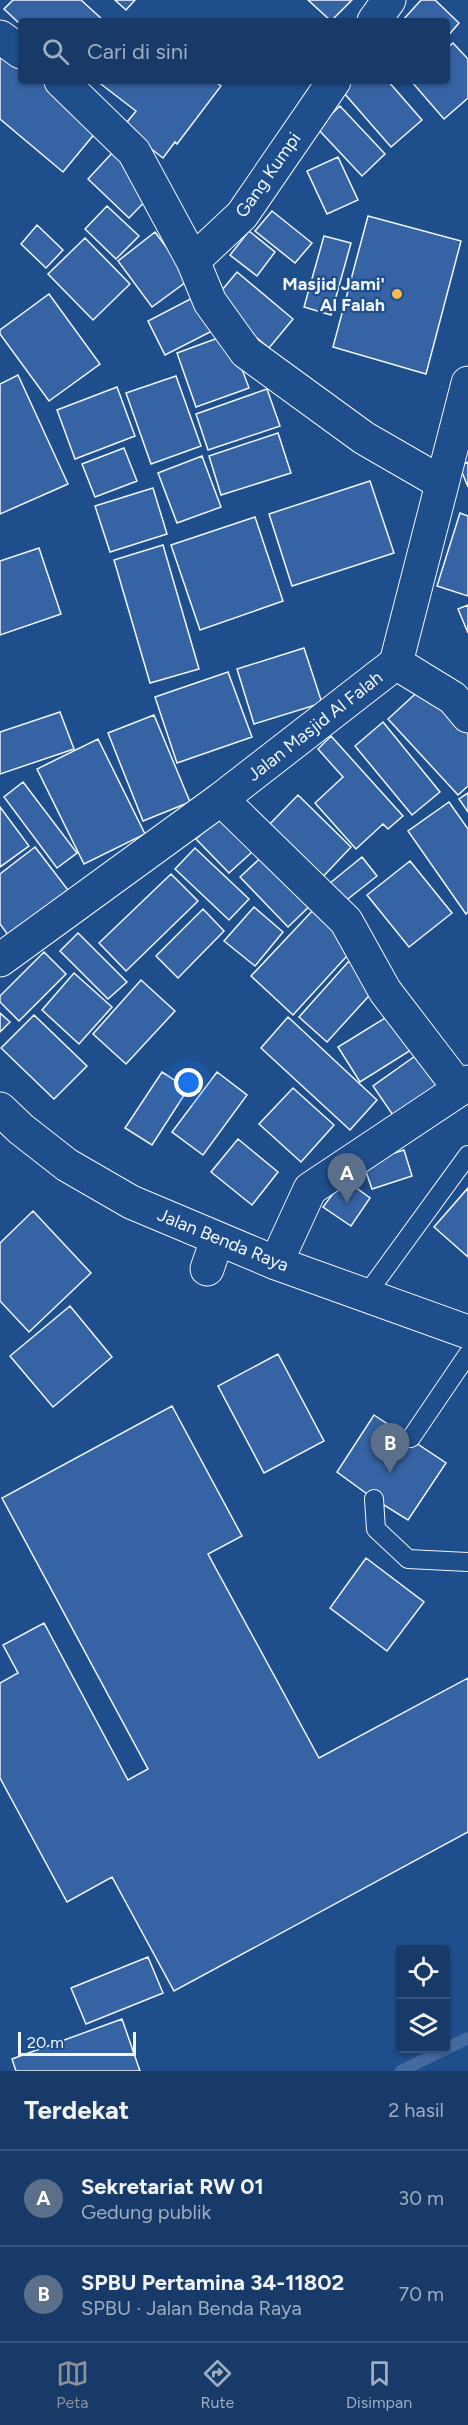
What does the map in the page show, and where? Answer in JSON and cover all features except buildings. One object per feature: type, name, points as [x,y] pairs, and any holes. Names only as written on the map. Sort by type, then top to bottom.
[{"type":"street","points":[[376,18],[389,0]]},
{"type":"street","points":[[0,37],[18,50]]},
{"type":"street","points":[[64,84],[134,152],[193,261],[210,302],[246,351],[364,438],[442,483]]},
{"type":"street","name":"Gang Kumpi","points":[[193,261],[242,215],[332,84]]},
{"type":"street","name":"Jalan Masjid Al Falah","points":[[0,960],[221,799],[396,663],[468,383]]},
{"type":"street","points":[[396,663],[453,698],[468,716]]},
{"type":"street","points":[[221,799],[346,921],[385,992],[464,1085],[310,1189],[276,1263]]},
{"type":"street","name":"Jalan Benda Raya","points":[[0,1109],[21,1129],[77,1171],[131,1202],[212,1254],[276,1263],[468,1332]]},
{"type":"lane","points":[[366,1295],[468,1155]]},
{"type":"lane","points":[[411,1438],[468,1354]]},
{"type":"lane","points":[[374,1499],[376,1529],[408,1558],[468,1562]]},
{"type":"waterway","points":[[401,2071],[468,2038]]},
{"type":"place","name":"Masjid Jami' Al Falah","points":[[397,294]]},
{"type":"place","name":"Sekretariat RW 01","points":[[347,1203]]},
{"type":"place","name":"SPBU Pertamina 34-11802","points":[[390,1473]]}]
